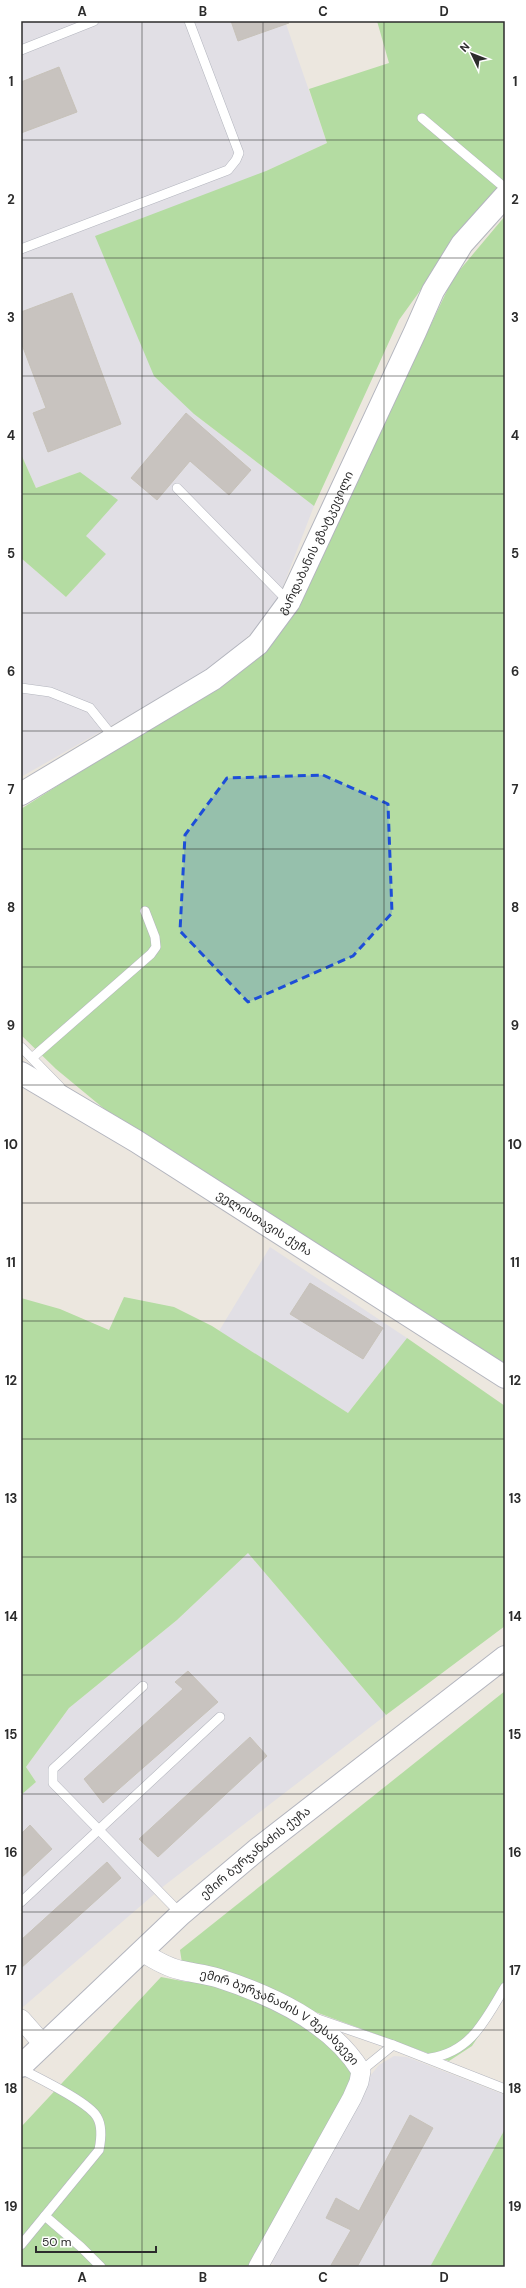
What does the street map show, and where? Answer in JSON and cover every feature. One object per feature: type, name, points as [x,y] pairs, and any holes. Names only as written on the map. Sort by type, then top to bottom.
[{"type":"street","name":"გარდაბანის გზატკეცილი","points":[[21,794],[213,679],[258,644],[289,602],[433,291],[462,244],[505,196]]},
{"type":"street","name":"ველისთავის ქუჩა","points":[[26,1066],[84,1110],[505,1377]]},
{"type":"street","name":"ემირ ბურჯანაძის ქუჩა","points":[[21,2066],[181,1914],[259,1848],[505,1657]]},
{"type":"street","name":"ემირ ბურჯანაძის V შესახვევი","points":[[141,1951],[156,1961],[178,1970],[217,1978],[258,1993],[304,2014],[354,2060],[361,2071],[359,2082],[352,2098],[258,2267]]},
{"type":"street","points":[[21,2019],[43,2044]]},
{"type":"lane","points":[[21,50],[94,21]]},
{"type":"lane","points":[[21,249],[228,170],[236,160],[238,153],[189,21]]},
{"type":"lane","points":[[422,118],[505,188]]},
{"type":"lane","points":[[177,488],[289,602]]},
{"type":"lane","points":[[21,688],[50,692],[90,708],[114,738]]},
{"type":"lane","points":[[21,1047],[26,1066],[152,954],[156,947],[155,937],[145,911]]},
{"type":"lane","points":[[143,1686],[53,1769],[53,1784],[99,1829],[181,1914]]},
{"type":"lane","points":[[21,1902],[220,1717]]},
{"type":"lane","points":[[428,2058],[444,2056],[470,2039],[482,2026],[505,1987]]},
{"type":"lane","points":[[304,2014],[428,2058],[505,2089]]},
{"type":"lane","points":[[361,2071],[393,2045]]},
{"type":"lane","points":[[21,2069],[84,2104],[97,2117],[102,2133],[99,2150],[21,2245]]},
{"type":"lane","points":[[45,2216],[81,2247],[101,2267]]},
{"type":"highlighted area","points":[[323,775],[388,804],[392,913],[353,956],[248,1002],[180,931],[185,835],[227,778]]},
{"type":"shaded area","points":[[21,21],[285,21],[327,143],[266,171],[194,414],[314,506],[277,602],[264,621],[227,656],[191,680],[21,777],[21,558],[66,597],[106,554],[85,536],[80,472],[36,488],[21,454]]},
{"type":"shaded area","points":[[270,1247],[407,1338],[348,1413],[219,1331]]},
{"type":"shaded area","points":[[248,1553],[386,1715],[165,1885],[23,2007],[21,2005],[21,1795],[36,1782],[26,1767],[69,1708],[177,1620]]},
{"type":"shaded area","points":[[394,2056],[407,2057],[505,2095],[505,2129],[430,2267],[278,2267],[269,2262],[366,2081],[379,2065]]},
{"type":"green space","points":[[377,21],[505,21],[505,183],[466,227],[399,320],[314,506],[194,414],[154,376],[95,236],[266,171],[327,143],[309,89],[389,63]]},
{"type":"green space","points":[[505,216],[505,1366],[131,1131],[56,1069],[21,1035],[21,809],[173,712],[229,681],[266,652],[299,602],[453,278]]},
{"type":"green space","points":[[21,454],[36,488],[80,472],[118,500],[86,536],[106,554],[66,597],[21,558]]},
{"type":"green space","points":[[124,1297],[174,1307],[212,1326],[348,1413],[407,1338],[505,1406],[505,1626],[386,1715],[248,1553],[177,1620],[69,1708],[26,1767],[36,1782],[21,1795],[21,1298],[60,1309],[109,1330]]},
{"type":"green space","points":[[505,1691],[505,1996],[472,2046],[449,2061],[182,1963],[180,1950]]},
{"type":"green space","points":[[161,1977],[187,1982],[214,1982],[266,2002],[300,2023],[343,2056],[353,2076],[349,2089],[251,2267],[21,2267],[21,2127]]},
{"type":"green space","points":[[505,2129],[505,2267],[430,2267]]},
{"type":"building","points":[[231,21],[288,21],[289,23],[238,41]]},
{"type":"building","points":[[59,67],[77,112],[21,133],[21,82]]},
{"type":"building","points":[[72,293],[121,424],[48,452],[33,413],[46,408],[21,342],[21,312]]},
{"type":"building","points":[[186,413],[251,470],[229,495],[190,461],[157,500],[131,478]]},
{"type":"building","points":[[310,1283],[383,1328],[363,1359],[290,1314]]},
{"type":"building","points":[[188,1671],[218,1702],[103,1803],[84,1779],[183,1689],[175,1682]]},
{"type":"building","points":[[250,1737],[267,1756],[158,1857],[139,1839]]},
{"type":"building","points":[[30,1825],[52,1849],[21,1878],[21,1834]]},
{"type":"building","points":[[107,1862],[121,1878],[21,1968],[21,1940]]},
{"type":"building","points":[[410,2115],[433,2128],[357,2267],[330,2267],[351,2230],[326,2218],[336,2198],[359,2211]]}]
